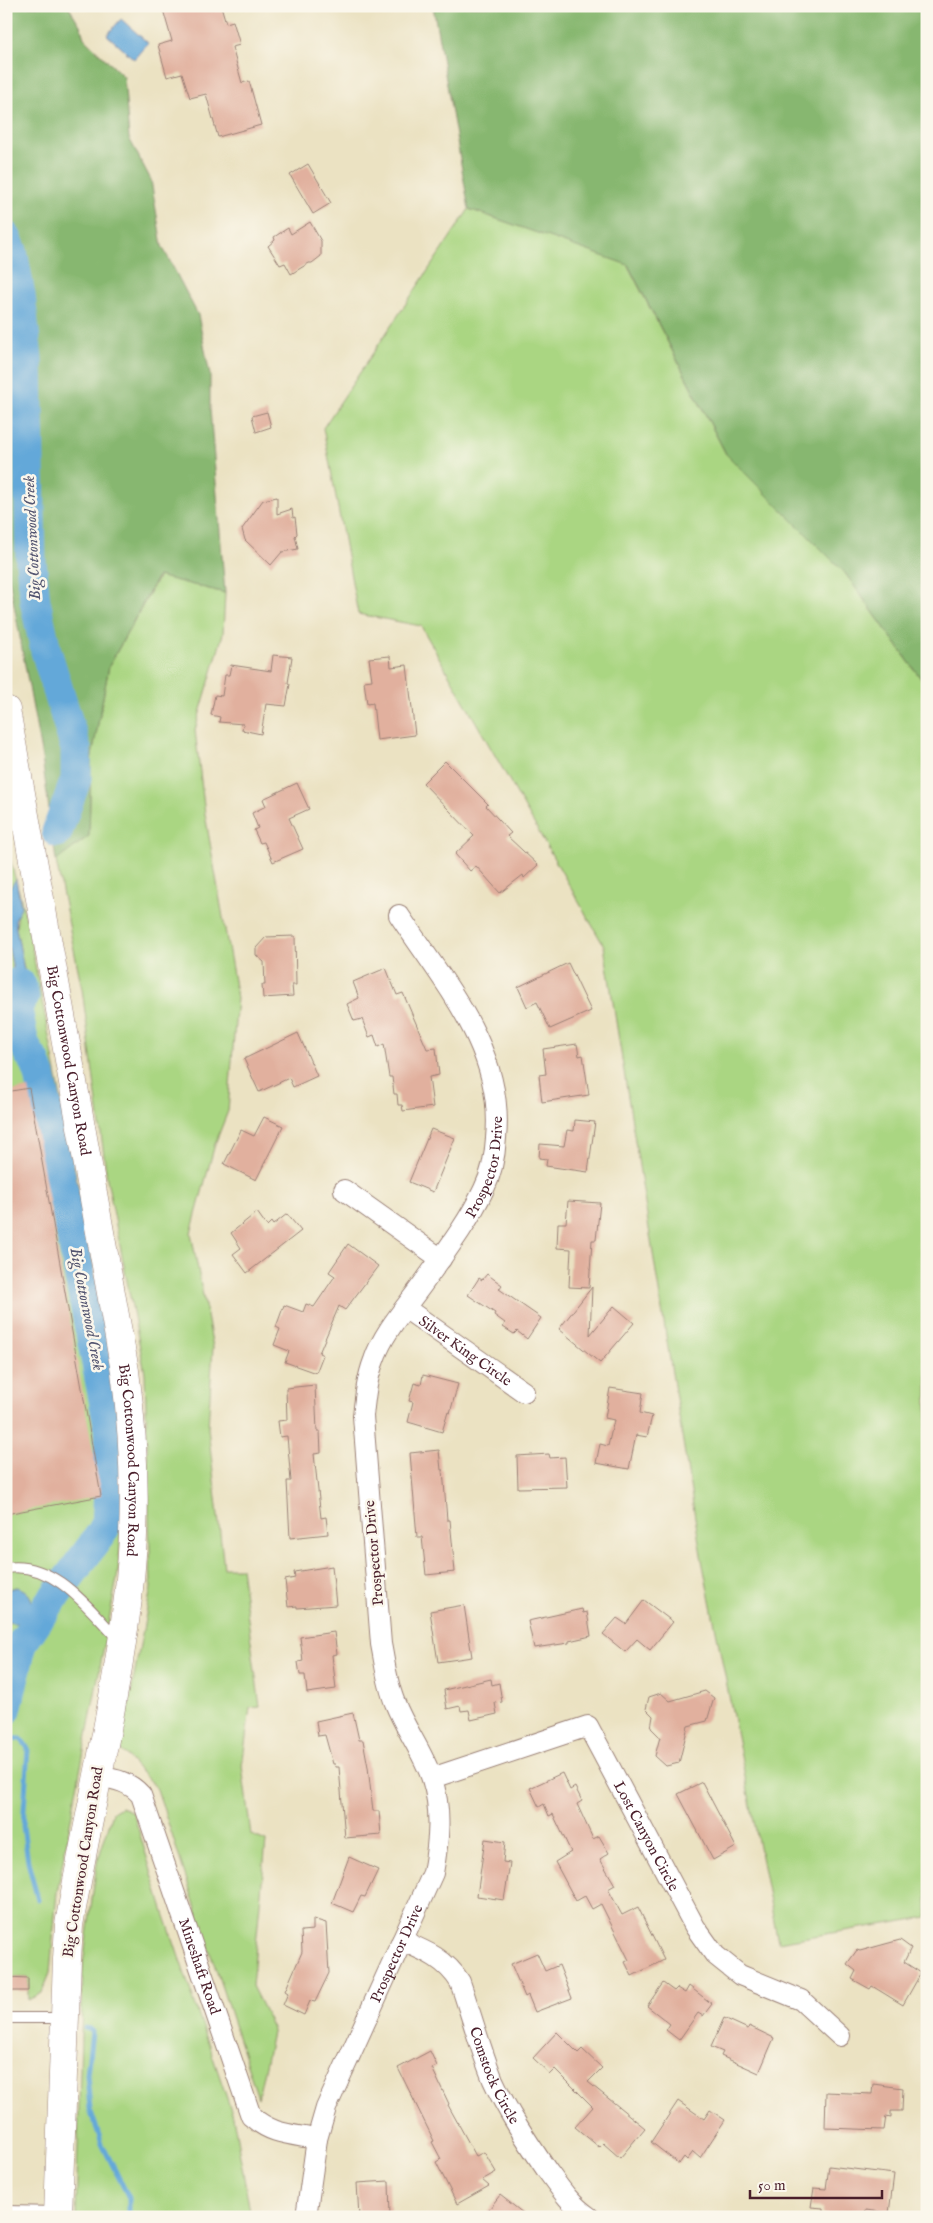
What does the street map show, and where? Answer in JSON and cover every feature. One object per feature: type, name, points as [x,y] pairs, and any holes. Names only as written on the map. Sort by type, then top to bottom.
[{"type":"main road","name":"Big Cottonwood Canyon Road","points":[[6,710],[16,819],[125,1371],[132,1425],[134,1499],[128,1596],[70,1925],[64,2018],[58,2214]]},
{"type":"street","name":"Prospector Drive","points":[[306,2217],[317,2139],[326,2108],[433,1873],[439,1842],[438,1810],[432,1778],[394,1702],[381,1644],[363,1416],[366,1387],[374,1359],[388,1333],[441,1259],[469,1217],[485,1188],[494,1157],[498,1125],[496,1093],[487,1058],[472,1025],[399,915]]},
{"type":"street","points":[[344,1190],[441,1259]]},
{"type":"street","name":"Silver King Circle","points":[[406,1308],[524,1392]]},
{"type":"street","name":"Lost Canyon Circle","points":[[432,1778],[588,1726],[695,1927],[715,1955],[740,1974],[801,2000],[840,2036]]},
{"type":"street","name":"Mineshaft Road","points":[[97,1776],[134,1786],[141,1795],[251,2116],[264,2127],[280,2133],[317,2139]]},
{"type":"street","name":"Comstock Circle","points":[[402,1941],[442,1960],[453,1971],[460,1982],[494,2080],[512,2115],[536,2154],[567,2198],[589,2217]]},
{"type":"lane","points":[[6,1568],[25,1567],[50,1576],[76,1596],[121,1642]]},
{"type":"lane","points":[[6,2018],[64,2018]]},
{"type":"lane","points":[[6,2211],[58,2214]]},
{"type":"green space","points":[[6,6],[68,6],[80,25],[84,38],[124,77],[129,138],[151,180],[162,246],[198,315],[210,375],[210,409],[225,593],[158,576],[109,666],[91,761],[89,836],[56,861],[42,758],[6,561]]},
{"type":"green space","points":[[433,6],[927,6],[927,687],[845,573],[726,454],[628,265],[469,209]]},
{"type":"green space","points":[[469,209],[627,264],[726,454],[845,573],[927,687],[927,1917],[778,1942],[701,1555],[604,946],[421,626],[358,614],[323,428]]},
{"type":"green space","points":[[159,576],[225,593],[223,634],[195,730],[205,814],[237,998],[228,1111],[215,1144],[191,1233],[213,1347],[208,1428],[224,1568],[241,1568],[260,1707],[250,1708],[242,1766],[251,1835],[266,1841],[252,1986],[273,2028],[258,2098],[157,1789],[120,1749],[151,1588],[145,1373],[107,1179],[82,989],[56,861],[89,835],[91,761],[109,666]]},
{"type":"green space","points":[[6,844],[16,880],[6,894]]},
{"type":"green space","points":[[16,881],[26,918],[109,1345],[124,1495],[118,1573],[57,1892],[50,1973],[42,1993],[28,2000],[28,1978],[6,1977],[6,1621],[9,1623],[22,1589],[16,1587],[6,1590],[6,935],[16,985],[9,986],[14,1010],[11,1021],[33,1016],[16,928],[18,913]]},
{"type":"green space","points":[[121,1807],[133,1812],[164,1913],[233,2116],[251,2217],[76,2217],[83,1964],[97,1863],[113,1812]]},
{"type":"water","points":[[121,19],[148,43],[134,59],[107,35]]},
{"type":"water","points":[[16,879],[21,907],[15,920],[33,1017],[11,1021],[9,1011],[14,1010],[9,986],[16,984],[6,935],[6,894]]},
{"type":"water","points":[[17,1587],[26,1591],[31,1597],[32,1604],[28,1618],[22,1622],[15,1623],[6,1621],[6,1590]]},
{"type":"building","points":[[162,6],[221,6],[226,23],[233,21],[240,45],[232,47],[242,83],[249,81],[261,125],[218,137],[206,94],[190,98],[182,73],[167,77],[158,45],[172,41]]},
{"type":"building","points":[[308,164],[331,203],[313,214],[290,175]]},
{"type":"building","points":[[310,222],[321,241],[321,256],[291,274],[285,263],[280,265],[268,246],[275,240],[274,237],[288,228],[291,234]]},
{"type":"building","points":[[267,412],[271,427],[256,432],[252,416]]},
{"type":"building","points":[[277,497],[277,514],[292,509],[293,518],[295,517],[297,534],[295,536],[298,549],[282,552],[271,565],[245,540],[242,529],[263,500]]},
{"type":"building","points":[[273,655],[292,657],[288,683],[290,684],[286,706],[266,704],[261,734],[242,730],[243,724],[219,722],[220,717],[211,715],[215,695],[222,696],[225,675],[229,675],[231,665],[271,671]]},
{"type":"building","points":[[390,656],[391,667],[407,665],[415,735],[377,740],[373,703],[367,704],[364,681],[372,680],[369,658]]},
{"type":"building","points":[[445,761],[488,804],[486,806],[511,833],[507,836],[538,865],[524,878],[523,875],[500,893],[476,866],[470,871],[455,854],[474,836],[423,783]]},
{"type":"building","points":[[297,783],[309,809],[289,818],[303,849],[273,862],[264,842],[260,843],[254,830],[258,828],[252,813],[266,806],[263,799]]},
{"type":"building","points":[[295,936],[296,985],[292,985],[293,996],[263,998],[262,985],[265,985],[264,962],[256,955],[256,948],[266,937]]},
{"type":"building","points":[[568,963],[591,1011],[550,1029],[537,1002],[527,1007],[518,987]]},
{"type":"building","points":[[386,968],[397,995],[403,993],[427,1049],[436,1048],[439,1075],[429,1077],[433,1107],[403,1111],[402,1105],[398,1105],[397,1094],[394,1094],[392,1077],[389,1077],[384,1044],[378,1047],[374,1035],[369,1037],[362,1019],[354,1021],[347,1004],[359,998],[353,982]]},
{"type":"building","points":[[298,1033],[317,1076],[293,1087],[289,1078],[259,1092],[244,1059]]},
{"type":"building","points":[[577,1044],[579,1056],[583,1055],[589,1095],[542,1102],[539,1075],[546,1074],[543,1049]]},
{"type":"building","points":[[29,1088],[101,1496],[6,1514],[6,1092]]},
{"type":"building","points":[[264,1117],[283,1126],[256,1180],[224,1164],[241,1130],[254,1136]]},
{"type":"building","points":[[575,1120],[595,1122],[588,1172],[546,1166],[547,1159],[539,1158],[540,1144],[564,1146],[567,1130],[574,1131]]},
{"type":"building","points":[[431,1129],[455,1138],[433,1192],[409,1182]]},
{"type":"building","points":[[568,1201],[600,1203],[596,1240],[592,1240],[589,1288],[569,1287],[571,1249],[557,1248],[558,1223],[566,1223]]},
{"type":"building","points":[[257,1212],[267,1226],[271,1222],[273,1225],[287,1214],[301,1231],[247,1273],[233,1254],[241,1248],[231,1233]]},
{"type":"building","points":[[348,1244],[378,1266],[345,1310],[339,1306],[319,1353],[323,1355],[316,1373],[285,1362],[289,1351],[274,1345],[280,1329],[276,1327],[284,1305],[303,1312],[306,1304],[314,1307],[335,1276],[329,1272]]},
{"type":"building","points":[[487,1274],[502,1285],[499,1289],[541,1318],[527,1339],[517,1331],[514,1334],[503,1327],[505,1323],[494,1315],[495,1313],[468,1295],[479,1278],[482,1280]]},
{"type":"building","points":[[592,1287],[590,1335],[614,1306],[634,1323],[600,1363],[559,1329]]},
{"type":"building","points":[[423,1375],[458,1384],[450,1413],[448,1412],[442,1432],[408,1422],[413,1402],[409,1401],[414,1383],[421,1385]]},
{"type":"building","points":[[315,1385],[317,1431],[320,1431],[321,1453],[314,1454],[321,1518],[326,1517],[328,1534],[290,1538],[287,1481],[291,1481],[287,1436],[280,1437],[278,1421],[287,1420],[286,1388]]},
{"type":"building","points":[[610,1388],[643,1393],[640,1413],[652,1416],[647,1437],[636,1435],[629,1469],[596,1463],[600,1444],[608,1446],[614,1420],[605,1418]]},
{"type":"building","points":[[439,1450],[441,1470],[443,1470],[447,1520],[450,1520],[455,1572],[426,1575],[422,1537],[417,1537],[410,1453]]},
{"type":"building","points":[[549,1454],[550,1458],[565,1457],[567,1487],[518,1488],[517,1456]]},
{"type":"building","points":[[332,1566],[336,1605],[288,1607],[285,1580],[295,1578],[294,1572]]},
{"type":"building","points":[[644,1600],[673,1622],[650,1650],[637,1639],[625,1652],[603,1634],[617,1618],[626,1624]]},
{"type":"building","points":[[464,1605],[472,1657],[438,1662],[430,1611]]},
{"type":"building","points":[[582,1609],[583,1613],[587,1612],[591,1636],[569,1641],[569,1643],[534,1648],[528,1621]]},
{"type":"building","points":[[334,1632],[337,1654],[332,1655],[336,1689],[307,1693],[305,1675],[300,1675],[298,1662],[303,1661],[300,1637]]},
{"type":"building","points":[[491,1679],[492,1685],[499,1683],[502,1702],[495,1703],[497,1714],[471,1720],[469,1710],[461,1711],[460,1706],[447,1709],[444,1690]]},
{"type":"building","points":[[705,1691],[714,1698],[707,1721],[688,1726],[679,1763],[666,1766],[655,1756],[660,1737],[651,1728],[653,1716],[646,1709],[649,1697],[661,1693],[670,1701]]},
{"type":"building","points":[[353,1713],[359,1740],[363,1740],[373,1811],[379,1811],[381,1835],[345,1838],[339,1767],[333,1764],[325,1735],[318,1736],[316,1721]]},
{"type":"building","points":[[562,1773],[570,1790],[575,1787],[582,1801],[577,1804],[593,1839],[599,1836],[609,1853],[600,1859],[615,1885],[608,1889],[622,1915],[638,1907],[664,1960],[632,1976],[625,1962],[629,1960],[601,1904],[592,1909],[585,1896],[576,1901],[555,1862],[571,1852],[553,1814],[549,1816],[544,1804],[539,1807],[530,1788]]},
{"type":"building","points":[[702,1782],[736,1847],[713,1860],[678,1794]]},
{"type":"building","points":[[485,1839],[505,1842],[503,1862],[510,1863],[504,1900],[477,1896]]},
{"type":"building","points":[[349,1857],[378,1870],[365,1897],[361,1896],[353,1912],[332,1903]]},
{"type":"building","points":[[313,1919],[326,1923],[329,1973],[315,2002],[310,2001],[304,2015],[283,2005],[288,1993],[285,1991],[302,1952],[301,1931],[313,1930]]},
{"type":"building","points":[[900,1940],[911,1948],[904,1962],[921,1973],[903,2005],[872,1986],[870,1989],[852,1979],[856,1971],[847,1964],[857,1950],[860,1951]]},
{"type":"building","points":[[537,1953],[545,1971],[559,1965],[572,1998],[535,2012],[528,1995],[525,1997],[511,1964]]},
{"type":"building","points":[[6,1977],[28,1978],[28,1991],[6,1991]]},
{"type":"building","points":[[663,1983],[674,1991],[677,1988],[685,1993],[689,1986],[712,2004],[703,2016],[698,2013],[679,2040],[666,2030],[670,2024],[647,2006]]},
{"type":"building","points":[[724,2018],[748,2029],[749,2026],[774,2038],[759,2073],[721,2056],[723,2052],[711,2047]]},
{"type":"building","points":[[557,2032],[578,2053],[582,2049],[602,2068],[588,2082],[645,2128],[620,2158],[603,2143],[599,2147],[575,2127],[593,2107],[555,2069],[550,2074],[533,2058]]},
{"type":"building","points":[[430,2051],[437,2066],[432,2068],[448,2105],[476,2156],[484,2152],[496,2172],[482,2180],[489,2186],[457,2204],[436,2162],[441,2159],[432,2142],[434,2141],[398,2068]]},
{"type":"building","points":[[873,2084],[903,2088],[902,2111],[891,2111],[891,2117],[886,2116],[884,2130],[825,2128],[826,2092],[872,2094]]},
{"type":"building","points":[[678,2101],[704,2119],[710,2110],[725,2120],[700,2158],[693,2152],[687,2160],[684,2157],[679,2164],[651,2142]]},
{"type":"building","points":[[829,2166],[894,2174],[889,2213],[866,2210],[865,2217],[855,2217],[823,2214],[823,2208],[811,2207],[814,2188],[826,2189]]},
{"type":"building","points":[[389,2181],[390,2217],[359,2217],[357,2183]]},
{"type":"building","points":[[500,2195],[528,2217],[483,2217]]},
{"type":"waterway","name":"Big Cottonwood Creek","points":[[6,237],[12,251],[20,295],[27,359],[31,562],[35,601],[46,651],[76,749],[76,779],[57,832]]},
{"type":"waterway","points":[[6,973],[18,970]]},
{"type":"waterway","name":"Big Cottonwood Creek","points":[[6,1710],[22,1643],[107,1523],[110,1475],[109,1425],[40,1075],[35,1061],[29,1054],[23,1040],[15,999],[24,997],[21,985]]},
{"type":"waterway","points":[[6,1001],[15,999]]},
{"type":"waterway","points":[[27,1012],[40,1075]]},
{"type":"waterway","points":[[6,1019],[24,1042]]},
{"type":"waterway","points":[[6,1738],[21,1739],[28,1748],[23,1826],[28,1862],[38,1900]]},
{"type":"waterway","points":[[85,2028],[90,2029],[92,2032],[87,2075],[90,2109],[102,2144],[129,2198],[129,2217]]}]
